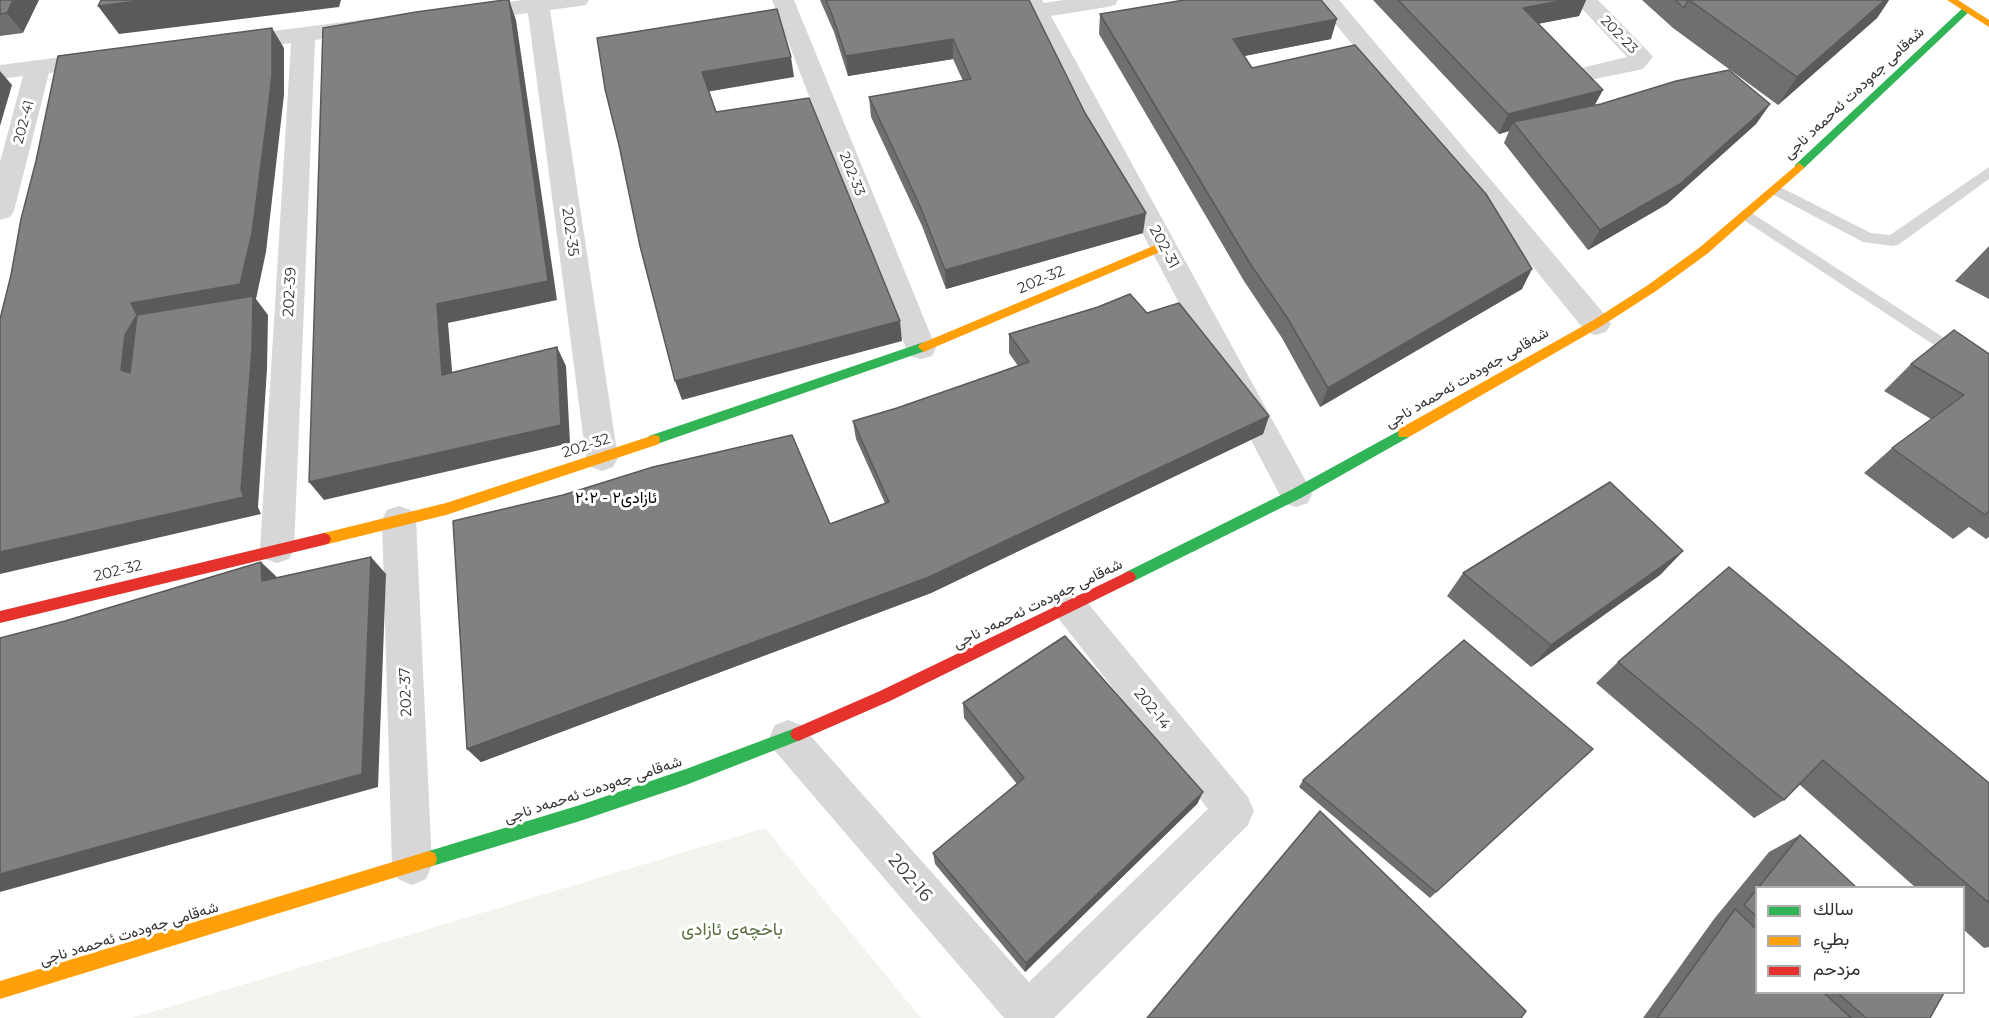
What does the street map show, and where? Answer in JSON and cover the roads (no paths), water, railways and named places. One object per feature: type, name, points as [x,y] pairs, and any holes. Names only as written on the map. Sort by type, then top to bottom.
[{"type":"main road","points":[[1952,0],[1989,24]]},
{"type":"main road","name":"شەقامی جەودەت ئەحمەد ناجی","points":[[0,990],[612,802],[788,738],[885,696],[1070,607],[1296,494],[1596,324],[1694,258],[1747,214],[1966,9]]},
{"type":"main road","name":"202-32","points":[[0,617],[446,509],[921,348],[1163,246]]},
{"type":"street","points":[[444,17],[578,0]]},
{"type":"street","name":"202-33","points":[[783,0],[921,348]]},
{"type":"street","points":[[1034,6],[1107,0]]},
{"type":"street","points":[[1327,0],[1596,324]]},
{"type":"street","name":"202-23","points":[[1584,0],[1641,57],[1634,64],[1590,72]]},
{"type":"street","name":"202-35","points":[[538,5],[602,458]]},
{"type":"street","name":"202-31","points":[[1034,6],[1296,494]]},
{"type":"street","points":[[211,46],[386,24]]},
{"type":"street","name":"202-39","points":[[277,549],[303,34]]},
{"type":"street","points":[[0,72],[119,57]]},
{"type":"street","name":"202-41","points":[[0,211],[38,67]]},
{"type":"street","name":"202-37","points":[[399,520],[412,865]]},
{"type":"street","name":"202-14","points":[[1030,1016],[1234,811],[1070,607]]},
{"type":"street","name":"202-16","points":[[788,738],[1030,1016]]},
{"type":"lane","points":[[1775,190],[1868,238],[1893,241],[1989,172]]},
{"type":"lane","points":[[1747,214],[1989,375]]},
{"type":"district","name":"ئازادی٢ - ٢٠٢","points":[[616,498]]},
{"type":"park label","name":"باخچەی ئازادی","points":[[732,930]]}]
